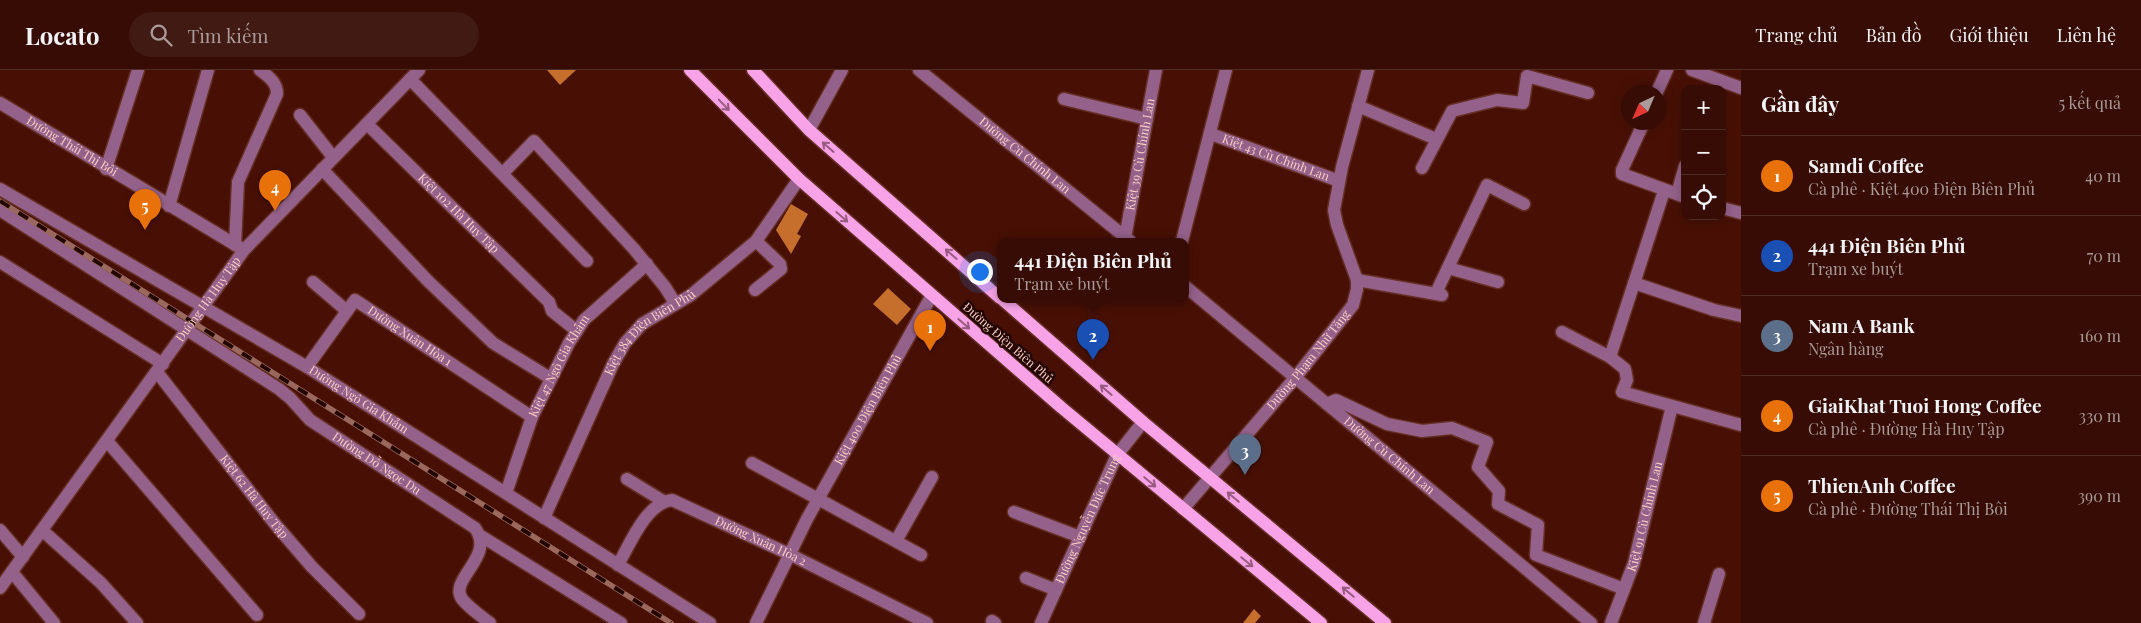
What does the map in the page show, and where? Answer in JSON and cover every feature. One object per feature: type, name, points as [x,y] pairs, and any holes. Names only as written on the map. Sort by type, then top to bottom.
[{"type":"main road","name":"Đường Điện Biên Phủ","points":[[690,70],[798,179],[1118,455],[1320,623]]},
{"type":"main road","points":[[753,70],[809,130],[997,294]]},
{"type":"main road","points":[[1007,303],[1142,422],[1385,623]]},
{"type":"street","points":[[106,169],[138,70]]},
{"type":"street","points":[[170,206],[208,70]]},
{"type":"street","points":[[240,248],[238,182],[277,94],[274,82],[260,70]]},
{"type":"street","points":[[809,130],[842,70]]},
{"type":"street","name":"Đường Cù Chính Lan","points":[[919,70],[1126,238]]},
{"type":"street","name":"Kiệt 39 Cù Chính Lan","points":[[1128,238],[1156,70]]},
{"type":"street","name":"Kiệt 43 Cù Chính Lan","points":[[1183,238],[1226,70]]},
{"type":"street","name":"Đường Phạm Nhữ Tăng","points":[[1182,509],[1295,378],[1353,305],[1357,280],[1337,225],[1334,210],[1339,182],[1368,70]]},
{"type":"street","points":[[1661,85],[1667,70]]},
{"type":"street","points":[[1692,70],[1741,88]]},
{"type":"street","name":"Đường Hà Huy Tập","points":[[0,588],[160,368],[240,248],[322,169],[415,74],[503,173],[587,261]]},
{"type":"street","points":[[1422,168],[1452,111],[1497,100],[1522,103],[1527,76],[1588,93]]},
{"type":"street","points":[[1064,99],[1147,119]]},
{"type":"street","name":"Đường Thái Thị Bôi","points":[[0,103],[106,169],[240,248]]},
{"type":"street","points":[[1358,106],[1436,139]]},
{"type":"street","points":[[300,115],[333,157]]},
{"type":"street","name":"Kiệt 102 Hà Huy Tập","points":[[366,124],[549,302],[552,312],[577,331]]},
{"type":"street","points":[[1640,130],[1621,172],[1623,176],[1681,196]]},
{"type":"street","name":"Kiệt 43 Cù Chính Lan","points":[[1211,134],[1339,182]]},
{"type":"street","points":[[503,173],[534,141],[647,264],[675,303]]},
{"type":"street","points":[[322,169],[428,280],[493,343],[550,378]]},
{"type":"street","name":"Kiệt 384 Điện Biên Phủ","points":[[544,518],[613,364],[625,343],[642,324],[675,303],[691,296],[756,241],[798,179]]},
{"type":"street","points":[[1357,280],[1439,294],[1448,268],[1487,185],[1524,204]]},
{"type":"street","name":"Đường Ngô Gia Khảm","points":[[0,189],[74,234],[203,306],[307,368],[710,623]]},
{"type":"street","points":[[1610,357],[1664,190]]},
{"type":"street","points":[[1726,209],[1741,213]]},
{"type":"street","name":"Đường Đỗ Ngọc Du","points":[[0,210],[279,389],[310,420],[445,507],[475,528],[481,536],[621,623]]},
{"type":"street","points":[[755,290],[781,269],[780,264],[756,241]]},
{"type":"street","points":[[0,262],[160,368]]},
{"type":"street","name":"Kiệt 47 Ngô Gia Khảm","points":[[506,493],[532,417],[550,378],[577,331],[584,320],[647,264]]},
{"type":"street","points":[[1448,268],[1498,282]]},
{"type":"street","points":[[312,282],[347,311]]},
{"type":"street","points":[[1634,283],[1714,310],[1741,316]]},
{"type":"street","name":"Đường Cù Chính Lan","points":[[1189,290],[1592,623]]},
{"type":"street","name":"Kiệt 400 Điện Biên Phủ","points":[[756,623],[789,554],[819,498],[932,295]]},
{"type":"street","name":"Đường Xuân Hòa 1","points":[[307,368],[355,300],[532,417]]},
{"type":"street","points":[[1562,332],[1610,357],[1625,369],[1627,380],[1622,392],[1741,425]]},
{"type":"street","name":"Kiệt 62 Hà Huy Tập","points":[[160,368],[275,524],[312,567],[359,614]]},
{"type":"street","points":[[1327,404],[1336,400],[1387,424],[1422,431],[1452,428],[1487,442],[1478,467],[1499,491],[1498,504],[1538,525],[1536,555],[1624,589]]},
{"type":"street","name":"Kiệt 91 Cù Chính Lan","points":[[1611,623],[1634,563],[1672,406]]},
{"type":"street","name":"Đường Nguyễn Đức Trung","points":[[1042,623],[1118,455],[1142,422]]},
{"type":"street","points":[[107,441],[257,616]]},
{"type":"street","points":[[752,463],[921,554]]},
{"type":"street","points":[[896,541],[932,477]]},
{"type":"street","name":"Đường Xuân Hòa 2","points":[[627,479],[663,501],[672,500],[789,554],[913,620],[927,623]]},
{"type":"street","points":[[618,565],[648,513],[663,501]]},
{"type":"street","points":[[1014,512],[1080,537]]},
{"type":"street","points":[[0,530],[23,558]]},
{"type":"street","points":[[43,531],[101,583],[137,623]]},
{"type":"street","points":[[481,536],[481,549],[462,583],[460,591],[462,599],[490,623]]},
{"type":"street","points":[[12,572],[54,623]]},
{"type":"street","points":[[1704,623],[1719,574]]},
{"type":"street","points":[[1026,578],[1056,590]]},
{"type":"building","points":[[547,70],[576,70],[560,85]]},
{"type":"building","points":[[791,204],[808,214],[797,234],[801,236],[791,254],[776,230]]},
{"type":"building","points":[[888,288],[911,309],[897,325],[873,304]]},
{"type":"building","points":[[1254,609],[1261,616],[1255,623],[1243,623]]},
{"type":"railway","points":[[0,201],[671,623]]},
{"type":"place","name":"GiaiKhat Tuoi Hong Coffee","points":[[275,211]]},
{"type":"place","name":"ThienAnh Coffee","points":[[145,230]]},
{"type":"place","name":"Samdi Coffee","points":[[930,351]]},
{"type":"place","name":"441 Điện Biên Phủ","points":[[1093,360]]},
{"type":"place","name":"Nam A Bank","points":[[1245,475]]}]
